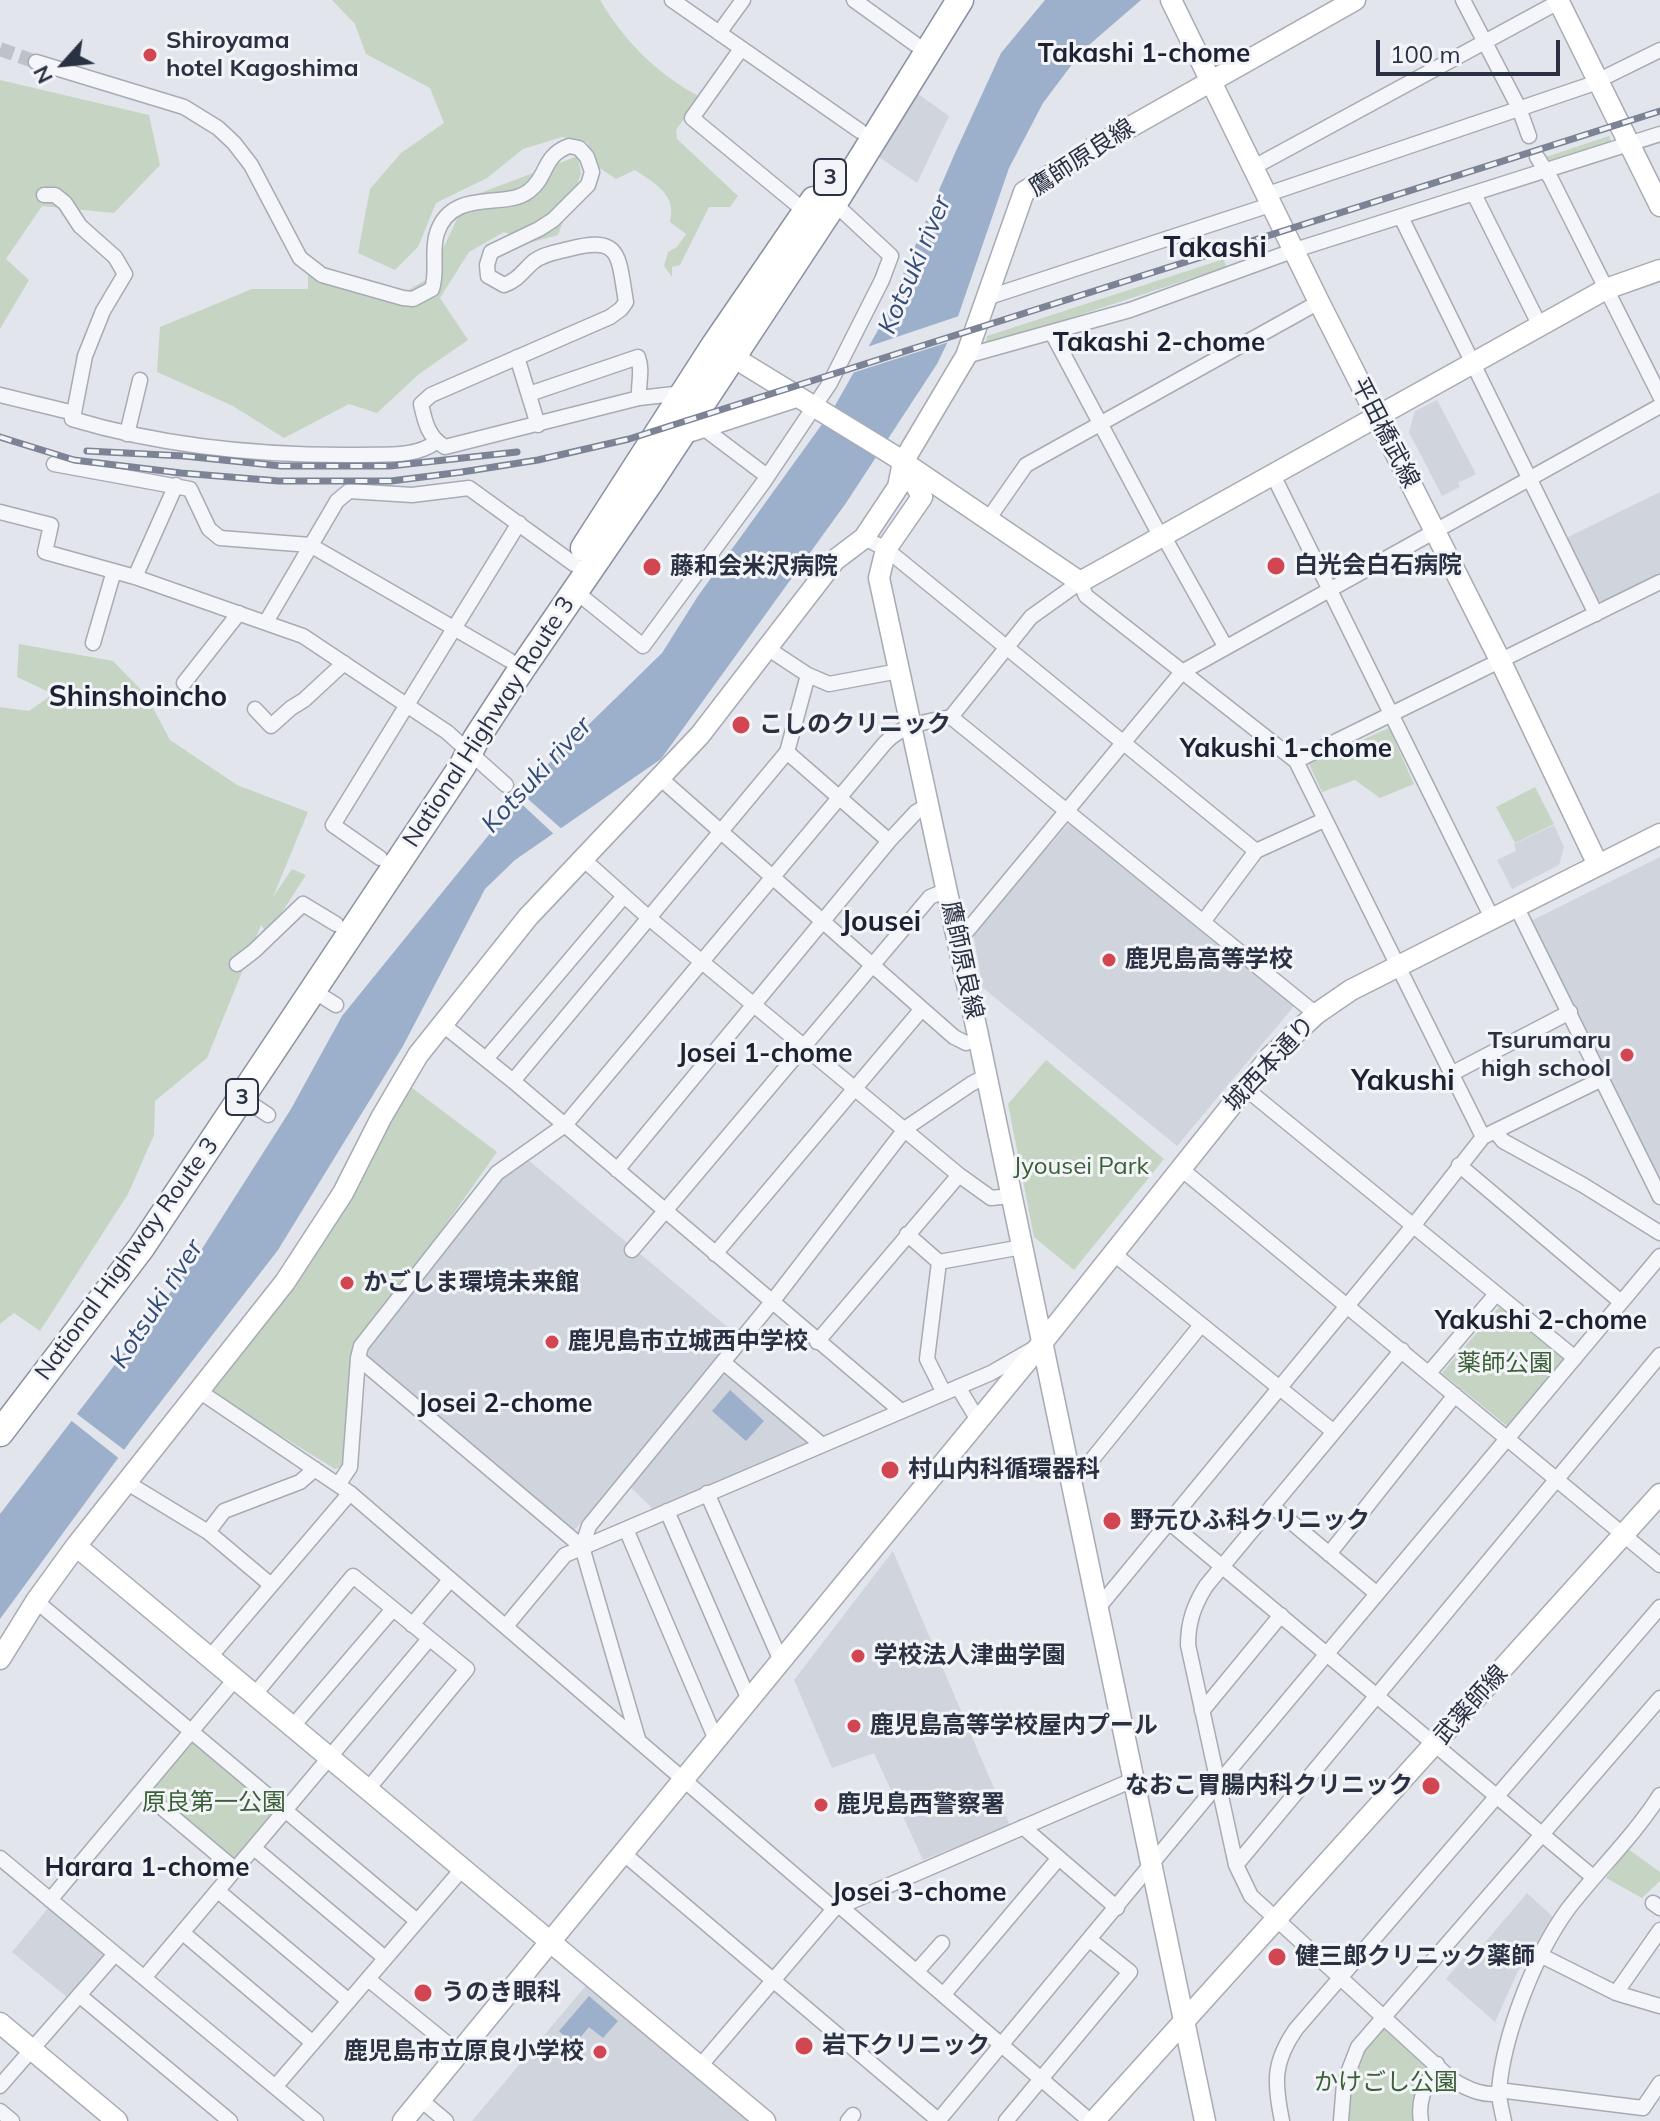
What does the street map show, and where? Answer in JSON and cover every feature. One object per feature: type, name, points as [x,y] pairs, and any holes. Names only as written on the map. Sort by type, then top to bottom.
[{"type":"highway","name":"National Highway Route 3","points":[[0,1433],[141,1248],[312,990],[464,747],[509,660],[696,394],[940,0]]},
{"type":"highway","name":"National Highway Route 3","points":[[723,351],[834,203],[960,0]]},
{"type":"highway","name":"National Highway Route 3","points":[[0,1407],[127,1238],[380,858],[514,680],[692,430],[696,394]]},
{"type":"street","points":[[672,0],[860,131]]},
{"type":"street","points":[[719,33],[743,0]]},
{"type":"street","points":[[854,0],[915,44]]},
{"type":"street","name":"平田橋武線","points":[[1172,0],[1319,302],[1500,660],[1598,865]]},
{"type":"street","name":"鷹師原良線","points":[[879,578],[871,569],[864,538],[898,487],[898,458],[966,356],[1024,192],[1093,148],[1355,0]]},
{"type":"street","points":[[1463,0],[1519,108],[1529,136]]},
{"type":"street","points":[[1254,167],[1560,1],[1660,206]]},
{"type":"street","points":[[741,49],[692,118],[806,212]]},
{"type":"street","points":[[986,298],[1599,81],[1660,50]]},
{"type":"street","points":[[36,62],[184,107],[206,121],[234,143],[251,165],[300,258],[314,271],[403,298],[413,299],[432,289],[438,230],[457,209],[473,201],[519,198],[533,189],[550,157],[569,146],[579,148],[587,157],[592,172],[588,185],[553,220],[491,252],[488,276],[504,285],[515,281],[535,260],[598,243],[611,248],[620,267],[626,302],[610,317],[431,395],[421,404],[425,425],[436,442],[445,447],[639,398],[696,394]]},
{"type":"street","points":[[966,356],[1130,310],[1295,250],[1474,194],[1541,164],[1660,134]]},
{"type":"street","points":[[1541,164],[1660,396]]},
{"type":"street","points":[[1474,194],[1540,326]]},
{"type":"street","points":[[44,195],[55,195],[65,203],[80,226],[115,257],[125,274],[103,311],[85,356],[72,419],[127,434],[247,452],[311,455],[415,452],[427,449],[436,442]]},
{"type":"street","points":[[575,591],[643,646],[767,476],[809,404],[830,383],[891,256],[834,203]]},
{"type":"street","points":[[1401,217],[1596,614]]},
{"type":"street","points":[[210,1657],[271,1585],[344,1489],[350,1467],[361,1346],[497,1173],[565,1125],[895,733],[910,725],[951,717],[1031,617],[1080,582],[1606,289],[1660,270]]},
{"type":"street","points":[[989,518],[1026,465],[1319,302]]},
{"type":"street","points":[[1052,333],[1156,528],[1225,646]]},
{"type":"street","points":[[723,351],[898,458],[1080,582],[1086,596],[1296,761],[1451,1074],[1489,1134],[1583,1185],[1660,1233]]},
{"type":"street","points":[[517,357],[538,425]]},
{"type":"street","points":[[529,394],[638,357],[642,369],[639,398]]},
{"type":"street","points":[[127,434],[140,380]]},
{"type":"street","points":[[0,395],[74,413]]},
{"type":"street","points":[[692,430],[809,404]]},
{"type":"street","points":[[957,943],[1182,672],[1660,406]]},
{"type":"street","points":[[692,430],[767,476]]},
{"type":"street","points":[[898,458],[922,497],[947,491]]},
{"type":"street","points":[[54,464],[190,489],[209,529],[220,538],[310,545],[509,660]]},
{"type":"street","points":[[1273,475],[1492,918]]},
{"type":"street","points":[[135,577],[176,485]]},
{"type":"street","points":[[266,622],[337,501],[349,491],[412,495],[469,488],[574,564]]},
{"type":"street","name":"鷹師原良線","points":[[922,497],[886,549],[879,578],[1205,2121]]},
{"type":"street","points":[[0,512],[51,525],[45,552],[135,577],[303,636],[464,747],[506,785]]},
{"type":"street","points":[[380,858],[333,825],[519,523]]},
{"type":"street","points":[[0,1659],[36,1601],[76,1546],[285,1282],[343,1193],[381,1118],[418,1055],[528,917],[700,735],[835,560],[864,538],[886,549],[1256,851]]},
{"type":"street","points":[[93,643],[114,571]]},
{"type":"street","points":[[1296,761],[1660,582]]},
{"type":"street","points":[[184,683],[239,613]]},
{"type":"street","points":[[767,648],[808,675],[829,684],[899,671]]},
{"type":"street","points":[[255,709],[271,726],[344,663]]},
{"type":"street","points":[[513,1081],[787,752],[808,675]]},
{"type":"street","points":[[951,717],[1316,1014]]},
{"type":"street","points":[[787,752],[889,841]]},
{"type":"street","points":[[660,778],[921,1010],[954,1037],[966,1043],[979,1040]]},
{"type":"street","points":[[617,1170],[889,841],[916,812],[928,805]]},
{"type":"street","points":[[1203,922],[1256,851],[1324,820]]},
{"type":"street","name":"城西本通り","points":[[403,2121],[1042,1343],[1270,1057],[1316,1014],[1351,990],[1660,834]]},
{"type":"street","points":[[583,859],[649,918],[959,1175],[991,1198],[1011,1196]]},
{"type":"street","points":[[632,1250],[930,897],[947,890]]},
{"type":"street","points":[[486,1059],[624,896]]},
{"type":"street","points":[[237,964],[303,904],[336,924]]},
{"type":"street","points":[[1516,906],[1660,1197]]},
{"type":"street","points":[[312,990],[336,1005]]},
{"type":"street","points":[[715,1254],[921,1010]]},
{"type":"street","points":[[1451,1074],[1570,1012]]},
{"type":"street","points":[[442,1024],[901,1411]]},
{"type":"street","points":[[582,1547],[589,1526],[772,1302],[906,1128],[986,1076]]},
{"type":"street","points":[[1098,1608],[1413,1226],[1459,1165],[1489,1134],[1602,1079]]},
{"type":"street","points":[[1245,1088],[1575,1358]]},
{"type":"street","points":[[241,1097],[268,1115]]},
{"type":"street","points":[[1459,1165],[1621,1302]]},
{"type":"street","points":[[1180,1168],[1660,1565]]},
{"type":"street","points":[[817,1342],[959,1175]]},
{"type":"street","points":[[907,1234],[939,1262]]},
{"type":"street","points":[[939,1262],[1022,1247]]},
{"type":"street","points":[[1114,1254],[1334,1432]]},
{"type":"street","points":[[623,1853],[938,2121],[1660,1256]]},
{"type":"street","points":[[939,1262],[927,1359],[978,1420]]},
{"type":"street","points":[[1429,1373],[1496,1294]]},
{"type":"street","points":[[1069,1470],[1090,1462],[1201,1325]]},
{"type":"street","points":[[506,1626],[565,1555],[991,1373],[1042,1343]]},
{"type":"street","points":[[1402,1350],[1196,1601],[1188,1631],[1188,1645],[1236,1865],[1251,1896],[1451,2079],[1465,2088],[1482,2093],[1499,2094],[1506,2091],[1643,2108],[1660,2083]]},
{"type":"street","points":[[1236,1865],[1660,1355]]},
{"type":"street","points":[[358,1358],[582,1547],[638,1739]]},
{"type":"street","points":[[723,1362],[821,1444]]},
{"type":"street","points":[[199,1391],[344,1489],[1092,2121]]},
{"type":"street","points":[[1329,1554],[1455,1395]]},
{"type":"street","points":[[208,1532],[224,1511],[300,1482],[315,1469]]},
{"type":"street","points":[[126,1482],[208,1532],[271,1585]]},
{"type":"street","points":[[707,1493],[781,1661]]},
{"type":"street","name":"武薬師線","points":[[1092,2121],[1660,1494]]},
{"type":"street","points":[[1272,1506],[1376,1593]]},
{"type":"street","points":[[667,1511],[749,1700]]},
{"type":"street","points":[[1170,1523],[1593,1877]]},
{"type":"street","points":[[626,1529],[716,1740]]},
{"type":"street","points":[[76,1546],[765,2121]]},
{"type":"street","points":[[255,1694],[353,1576],[467,1669],[368,1789]]},
{"type":"street","points":[[412,1625],[450,1580]]},
{"type":"street","points":[[36,1601],[417,1921]]},
{"type":"street","points":[[1282,2121],[1276,2092],[1279,2058],[1296,2029],[1660,1607]]},
{"type":"street","points":[[293,1726],[393,1609]]},
{"type":"street","points":[[1202,1711],[1281,1615]]},
{"type":"street","points":[[144,1978],[429,1639]]},
{"type":"street","points":[[50,1900],[236,1678]]},
{"type":"street","points":[[1341,2121],[1342,2097],[1350,2064],[1358,2047],[1660,1698]]},
{"type":"street","points":[[701,2065],[838,1908],[1135,1779]]},
{"type":"street","points":[[142,1791],[236,1870]]},
{"type":"street","points":[[1504,2121],[1499,2094],[1512,2025],[1542,1956],[1565,1913],[1660,1795]]},
{"type":"street","points":[[1023,1827],[1117,1908]]},
{"type":"street","points":[[254,1848],[385,1958]]},
{"type":"street","points":[[0,1858],[275,2087],[307,2118]]},
{"type":"street","points":[[944,1994],[1058,1859]]},
{"type":"street","points":[[275,2087],[463,1868]]},
{"type":"street","points":[[218,1891],[349,2001]]},
{"type":"street","points":[[1616,1993],[1660,1930]]},
{"type":"street","points":[[183,1933],[313,2043]]},
{"type":"street","points":[[1006,2121],[1130,1972],[1090,1940]]},
{"type":"street","points":[[917,1971],[942,1943]]},
{"type":"street","points":[[0,2086],[115,1954]]},
{"type":"street","points":[[1542,1956],[1616,1993],[1660,2006]]},
{"type":"street","points":[[368,1979],[459,2053]]},
{"type":"street","points":[[79,1995],[230,2121]]},
{"type":"street","points":[[0,2023],[117,2121]]},
{"type":"street","points":[[1421,2121],[1419,2110],[1423,2090],[1437,2064]]},
{"type":"street","points":[[421,2100],[446,2121]]},
{"type":"street","points":[[0,2111],[12,2121]]},
{"type":"shaded area","points":[[918,94],[949,116],[917,183],[879,157]]},
{"type":"shaded area","points":[[1437,400],[1476,474],[1442,496],[1409,432],[1415,411]]},
{"type":"shaded area","points":[[1660,492],[1660,573],[1602,602],[1597,599],[1566,538]]},
{"type":"shaded area","name":"鹿児島高等学校","points":[[1070,822],[1295,1005],[1177,1146],[983,988],[973,933]]},
{"type":"shaded area","points":[[1554,825],[1564,847],[1559,865],[1512,889],[1497,860],[1516,851],[1514,844]]},
{"type":"shaded area","name":"Tsurumaru high school","points":[[1660,857],[1660,1187],[1529,922]]},
{"type":"shaded area","name":"鹿児島市立城西中学校","points":[[527,1159],[737,1335],[715,1361],[808,1438],[807,1443],[654,1510],[620,1477],[573,1532],[370,1361],[367,1350],[501,1177]]},
{"type":"shaded area","points":[[893,1551],[1010,1826],[923,1860],[874,1753],[832,1768],[794,1680]]},
{"type":"shaded area","points":[[1527,1893],[1553,1917],[1531,1960],[1524,1962],[1518,1971],[1495,2022],[1446,1979],[1472,1948],[1477,1952]]},
{"type":"shaded area","points":[[50,1906],[103,1950],[104,1955],[68,1998],[12,1952]]},
{"type":"shaded area","name":"鹿児島市立原良小学校","points":[[588,1983],[751,2121],[472,2121]]},
{"type":"green space","points":[[332,0],[600,0],[620,30],[643,56],[700,97],[676,130],[677,139],[738,196],[730,207],[709,207],[680,265],[672,267],[672,277],[664,266],[668,252],[677,247],[686,234],[670,222],[670,204],[663,191],[635,170],[616,179],[598,167],[587,142],[562,137],[523,149],[487,178],[436,203],[418,247],[395,270],[358,253],[370,189],[401,153],[444,123],[430,88],[366,54],[355,24]]},
{"type":"green space","points":[[0,80],[149,115],[160,165],[114,213],[42,206],[6,259],[29,280],[0,329]]},
{"type":"green space","points":[[1609,136],[1612,142],[1552,162],[1546,157]]},
{"type":"green space","points":[[578,156],[581,174],[558,235],[532,242],[504,232],[469,252],[440,298],[468,340],[419,374],[377,413],[349,404],[284,438],[233,406],[157,372],[160,327],[252,289],[308,289],[308,264],[398,296],[429,278],[467,198]]},
{"type":"green space","points":[[1224,259],[1226,267],[985,346],[987,336]]},
{"type":"green space","points":[[19,644],[113,661],[146,695],[170,740],[237,785],[308,812],[273,897],[292,869],[306,875],[277,920],[265,930],[261,925],[207,1058],[155,1101],[154,1135],[128,1194],[40,1331],[14,1313],[0,1324],[0,707],[29,711],[53,694],[17,677]]},
{"type":"green space","points":[[1389,728],[1414,784],[1380,798],[1355,780],[1322,792],[1309,764]]},
{"type":"green space","points":[[1535,787],[1554,824],[1515,843],[1496,807]]},
{"type":"green space","name":"Jyousei Park","points":[[1046,1060],[1164,1159],[1074,1270],[1034,1237],[1008,1104]]},
{"type":"green space","points":[[411,1087],[497,1152],[352,1357],[345,1466],[335,1469],[213,1394],[213,1390],[285,1298],[335,1226]]},
{"type":"green space","name":"薬師公園","points":[[1501,1305],[1564,1358],[1507,1426],[1442,1373]]},
{"type":"green space","name":"原良第一公園","points":[[189,1742],[196,1742],[273,1808],[275,1814],[237,1860],[230,1861],[150,1788]]},
{"type":"green space","points":[[1628,1849],[1660,1872],[1660,1881],[1642,1898],[1606,1878]]},
{"type":"green space","name":"かけごし公園","points":[[1385,2029],[1428,2066],[1417,2121],[1347,2121],[1352,2083],[1361,2055],[1375,2035]]},
{"type":"water","name":"Kotsuki river","points":[[1045,0],[1141,0],[1082,51],[1043,103],[1009,168],[953,331],[937,364],[846,503],[661,759],[515,860],[485,889],[403,1046],[278,1250],[132,1439],[0,1619],[0,1514],[193,1263],[291,1109],[342,1016],[539,773],[662,653],[698,596],[833,409],[882,323],[1001,53]]},
{"type":"water","points":[[730,1390],[764,1421],[746,1441],[712,1411]]},
{"type":"water","points":[[589,1996],[618,2021],[603,2038],[589,2027],[574,2045],[559,2031]]},
{"type":"pier","points":[[962,315],[952,341],[849,374],[864,348]]},
{"type":"pier","points":[[519,791],[564,831],[556,836],[514,797]]},
{"type":"pier","points":[[73,1411],[127,1452],[121,1460],[68,1418]]},
{"type":"tunnel","points":[[0,49],[36,62]]},
{"type":"railway","points":[[0,437],[74,460],[279,481],[391,481],[538,460],[629,439],[1660,111]]},
{"type":"railway","points":[[87,451],[184,456],[281,466],[390,466],[517,452]]},
{"type":"place","name":"Shiroyama hotel Kagoshima","points":[[150,55]]},
{"type":"place","name":"白光会白石病院","points":[[1276,566]]},
{"type":"place","name":"藤和会米沢病院","points":[[652,567]]},
{"type":"place","name":"こしのクリニック","points":[[741,725]]},
{"type":"place","name":"鹿児島高等学校","points":[[1109,960]]},
{"type":"place","name":"Tsurumaru high school","points":[[1627,1055]]},
{"type":"place","name":"かごしま環境未来館","points":[[347,1283]]},
{"type":"place","name":"鹿児島市立城西中学校","points":[[552,1342]]},
{"type":"place","name":"村山内科循環器科","points":[[890,1470]]},
{"type":"place","name":"野元ひふ科クリニック","points":[[1112,1521]]},
{"type":"place","name":"学校法人津曲学園","points":[[858,1656]]},
{"type":"place","name":"鹿児島高等学校屋内プール","points":[[854,1726]]},
{"type":"place","name":"なおこ胃腸内科クリニック","points":[[1431,1786]]},
{"type":"place","name":"鹿児島西警察署","points":[[821,1805]]},
{"type":"place","name":"健三郎クリニック薬師","points":[[1277,1957]]},
{"type":"place","name":"うのき眼科","points":[[423,1993]]},
{"type":"place","name":"岩下クリニック","points":[[804,2046]]},
{"type":"place","name":"鹿児島市立原良小学校","points":[[600,2052]]},
{"type":"district","name":"Takashi 1-chome","points":[[1144,54]]},
{"type":"district","name":"Takashi","points":[[1215,249]]},
{"type":"district","name":"Takashi 2-chome","points":[[1159,343]]},
{"type":"district","name":"Shinshoincho","points":[[138,698]]},
{"type":"district","name":"Yakushi 1-chome","points":[[1286,749]]},
{"type":"district","name":"Jousei","points":[[881,923]]},
{"type":"district","name":"Josei 1-chome","points":[[765,1054]]},
{"type":"district","name":"Yakushi","points":[[1403,1082]]},
{"type":"district","name":"Yakushi 2-chome","points":[[1541,1321]]},
{"type":"district","name":"Josei 2-chome","points":[[505,1404]]},
{"type":"district","name":"Harara 1-chome","points":[[147,1868]]},
{"type":"district","name":"Josei 3-chome","points":[[919,1893]]}]
